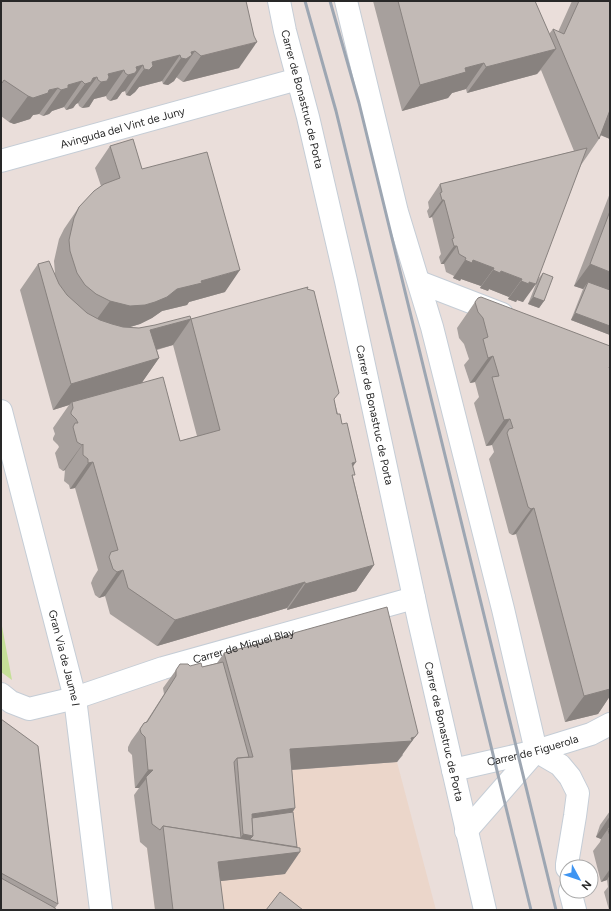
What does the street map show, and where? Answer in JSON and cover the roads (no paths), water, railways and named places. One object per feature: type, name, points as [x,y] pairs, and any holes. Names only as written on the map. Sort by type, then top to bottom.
[{"type":"street","name":"Carrer de Bonastruc de Porta","points":[[279,1],[348,288],[414,598],[485,910]]},
{"type":"street","points":[[346,1],[397,212],[432,327],[499,594],[536,751],[560,765],[570,777],[578,793],[567,859]]},
{"type":"street","name":"Avinguda del Vint de Juny","points":[[1,161],[298,79]]},
{"type":"street","points":[[419,282],[523,322]]},
{"type":"street","name":"Gran Via de Jaume I","points":[[1,411],[74,698],[100,910]]},
{"type":"street","name":"Carrer de Miquel Blay","points":[[1,694],[11,702],[30,709],[74,698],[163,668],[414,598]]},
{"type":"street","name":"Carrer de Figuerola","points":[[453,770],[536,751],[591,734],[610,724]]},
{"type":"street","points":[[466,831],[536,751]]},
{"type":"street","points":[[572,899],[575,910]]},
{"type":"railway","points":[[305,1],[336,111],[531,910]]},
{"type":"railway","points":[[330,1],[359,103],[556,910]]}]
